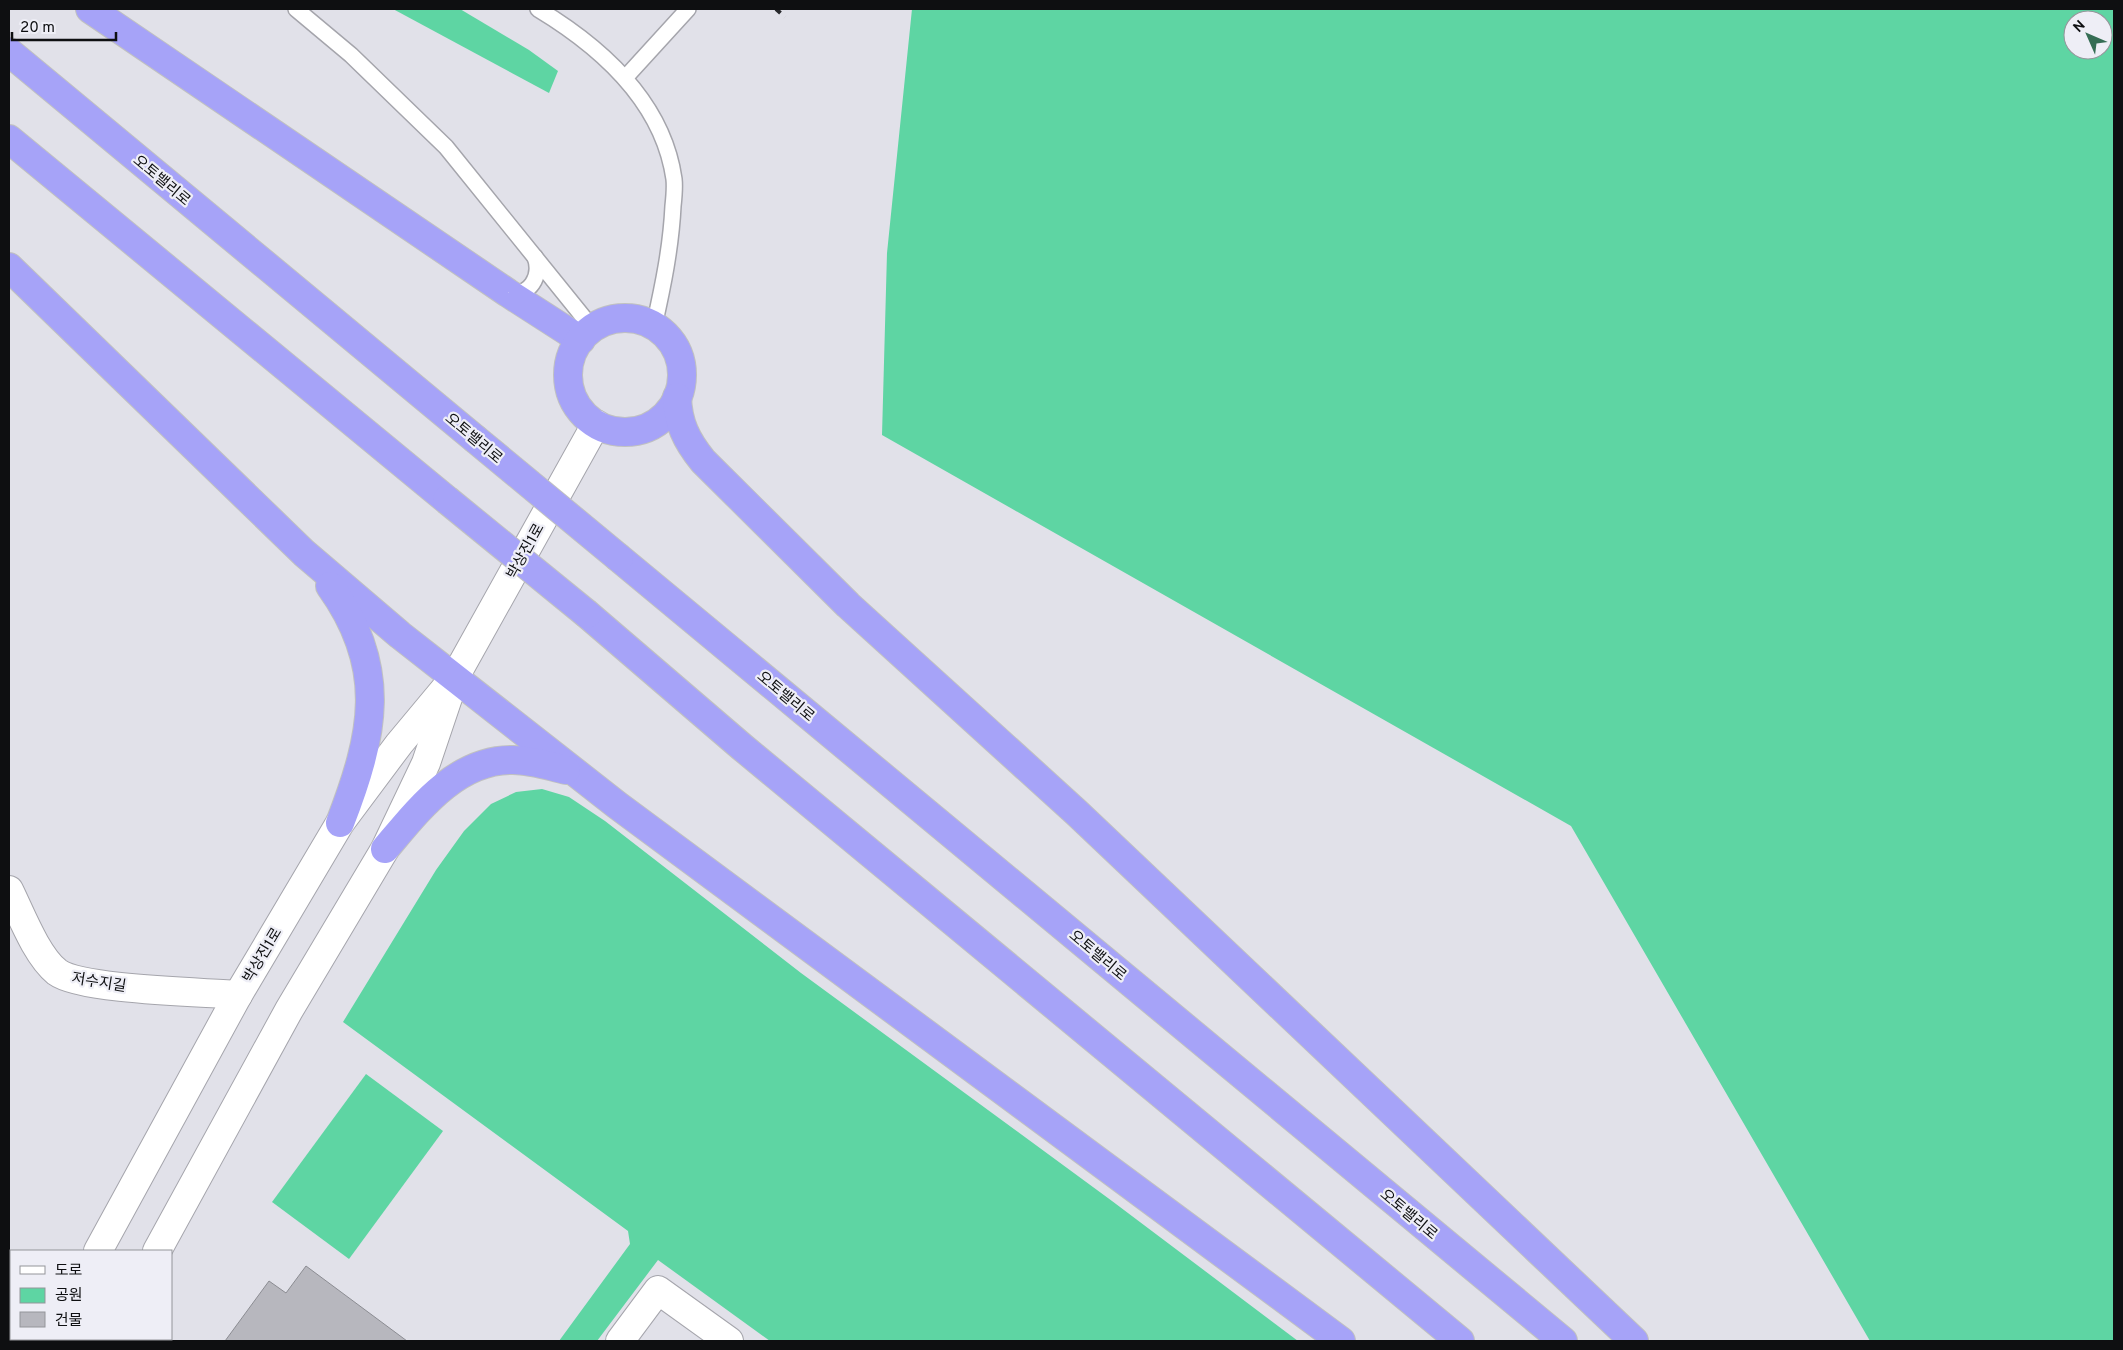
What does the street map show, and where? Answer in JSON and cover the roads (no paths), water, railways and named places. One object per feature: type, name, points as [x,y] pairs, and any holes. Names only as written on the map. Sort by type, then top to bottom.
[{"type":"highway","points":[[90,9],[508,293],[587,334]]},
{"type":"highway","name":"오토밸리로","points":[[9,52],[1563,1341]]},
{"type":"highway","points":[[9,139],[587,614],[750,754],[1460,1341]]},
{"type":"highway","points":[[9,267],[95,353],[304,553],[400,635],[574,772],[842,973],[1341,1341]]},
{"type":"highway","points":[[623,319],[639,320],[654,326],[667,336],[676,350],[681,365],[682,381],[678,397],[669,411],[657,422],[643,429],[627,432],[611,430],[596,424],[583,415],[574,401],[569,386],[568,370],[572,354],[587,334],[607,322],[623,319]]},
{"type":"highway","points":[[678,397],[680,421],[689,444],[702,461],[848,604],[1076,813],[1634,1341]]},
{"type":"highway","points":[[304,553],[331,588],[349,618],[368,673],[372,700],[370,726],[363,762],[340,823]]},
{"type":"highway","points":[[385,849],[426,802],[445,785],[468,771],[490,762],[513,760],[538,763],[574,772]]},
{"type":"street","name":"박상진1로","points":[[158,1250],[289,1010],[385,849],[426,764],[455,677],[596,424]]},
{"type":"street","name":"박상진1로","points":[[99,1250],[238,995],[340,823],[398,744],[455,677]]},
{"type":"street","name":"저수지길","points":[[9,890],[42,953],[56,971],[66,977],[98,984],[238,995]]},
{"type":"street","points":[[620,1341],[658,1290],[729,1341]]},
{"type":"lane","points":[[296,9],[351,55],[446,147],[535,257],[587,334]]},
{"type":"lane","points":[[538,9],[581,39],[625,78],[640,96],[655,120],[668,150],[674,180],[672,226],[666,274],[654,326]]},
{"type":"lane","points":[[625,78],[688,9]]},
{"type":"lane","points":[[508,293],[521,293],[532,284],[538,270],[535,257]]},
{"type":"railway","points":[[776,9],[785,17]]}]
